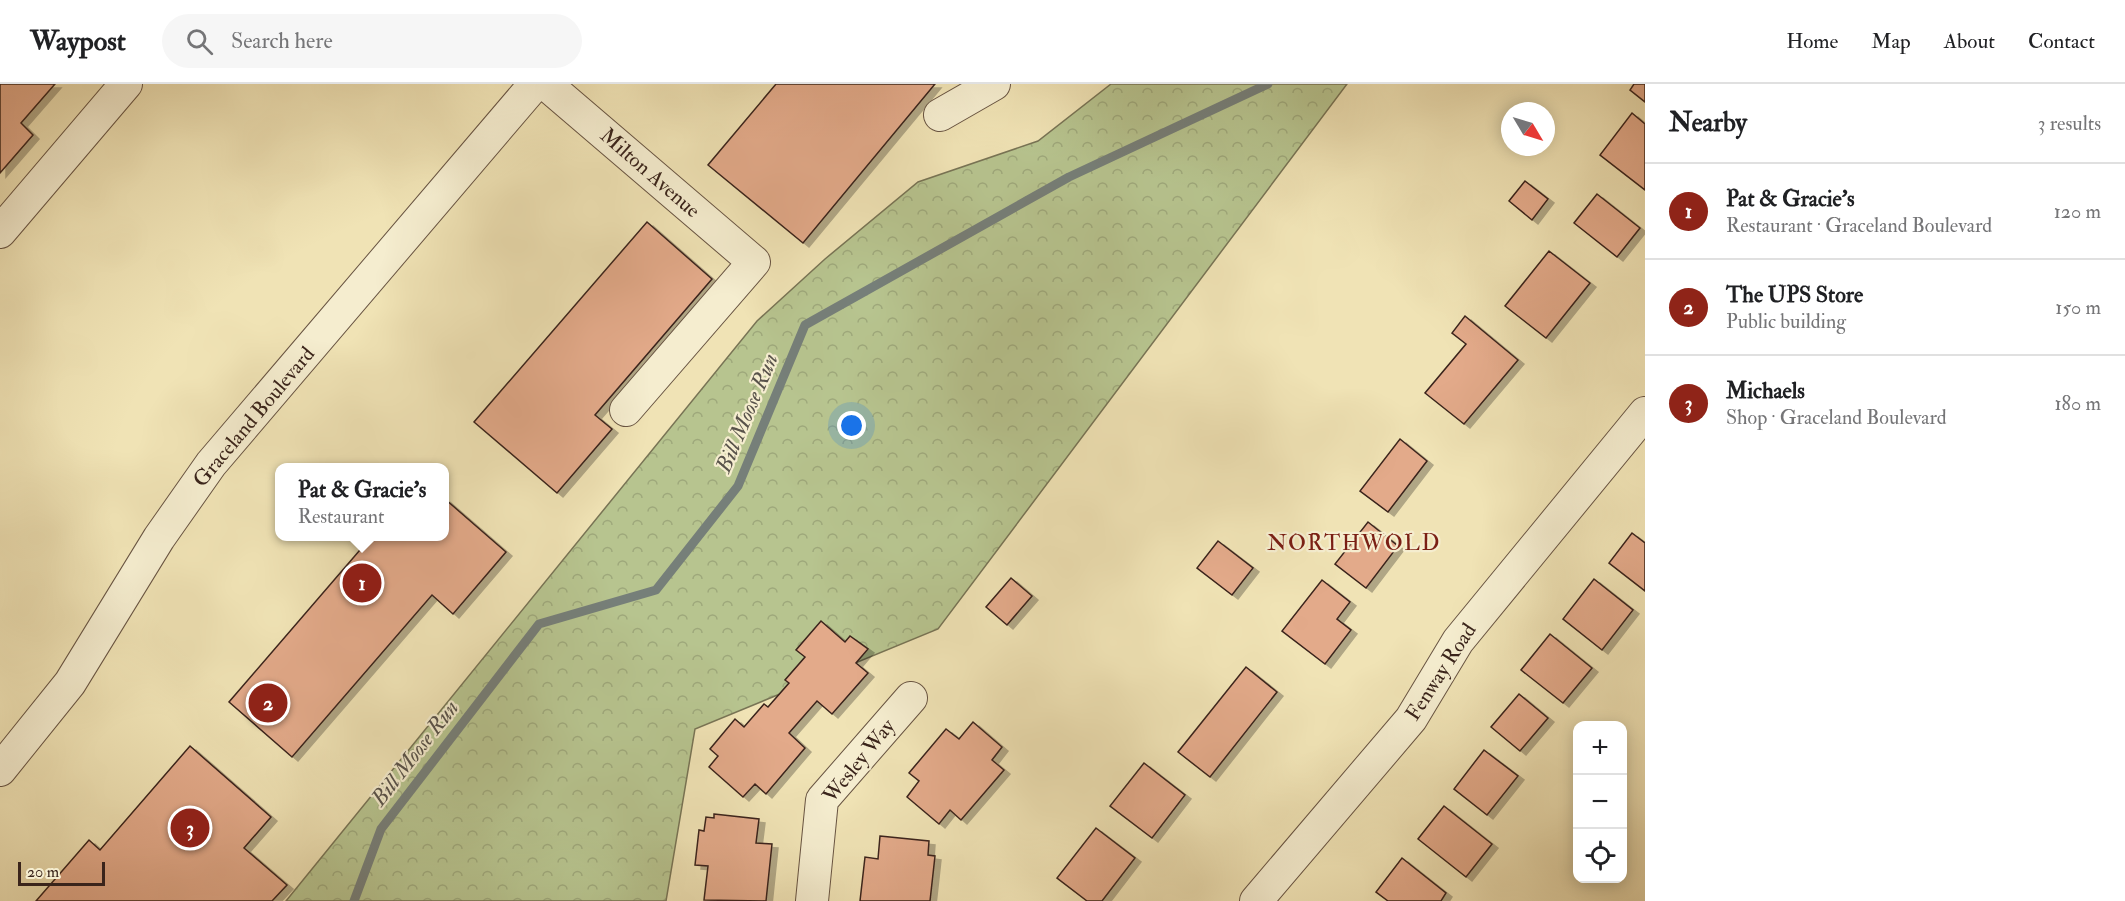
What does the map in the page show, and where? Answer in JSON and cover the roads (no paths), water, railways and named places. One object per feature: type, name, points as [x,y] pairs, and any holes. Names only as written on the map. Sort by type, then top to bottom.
[{"type":"street","points":[[0,232],[126,84]]},
{"type":"street","name":"Graceland Boulevard","points":[[0,770],[70,682],[159,538],[211,464],[535,84]]},
{"type":"street","name":"Milton Avenue","points":[[546,84],[754,262],[627,410]]},
{"type":"street","points":[[940,116],[994,84]]},
{"type":"street","name":"Fenway Road","points":[[1256,901],[1411,719],[1458,641],[1645,413]]},
{"type":"street","name":"Wesley Way","points":[[812,901],[822,800],[911,698]]},
{"type":"waterway","name":"Bill Moose Run","points":[[354,901],[381,829],[539,624],[656,590],[738,486],[805,325],[1069,177],[1268,84]]},
{"type":"place","name":"Pat & Gracie’s","points":[[362,583]]},
{"type":"place","name":"The UPS Store","points":[[268,703]]},
{"type":"place","name":"Michaels","points":[[190,828]]},
{"type":"district","name":"NORTHWOLD","points":[[1354,543]]}]
